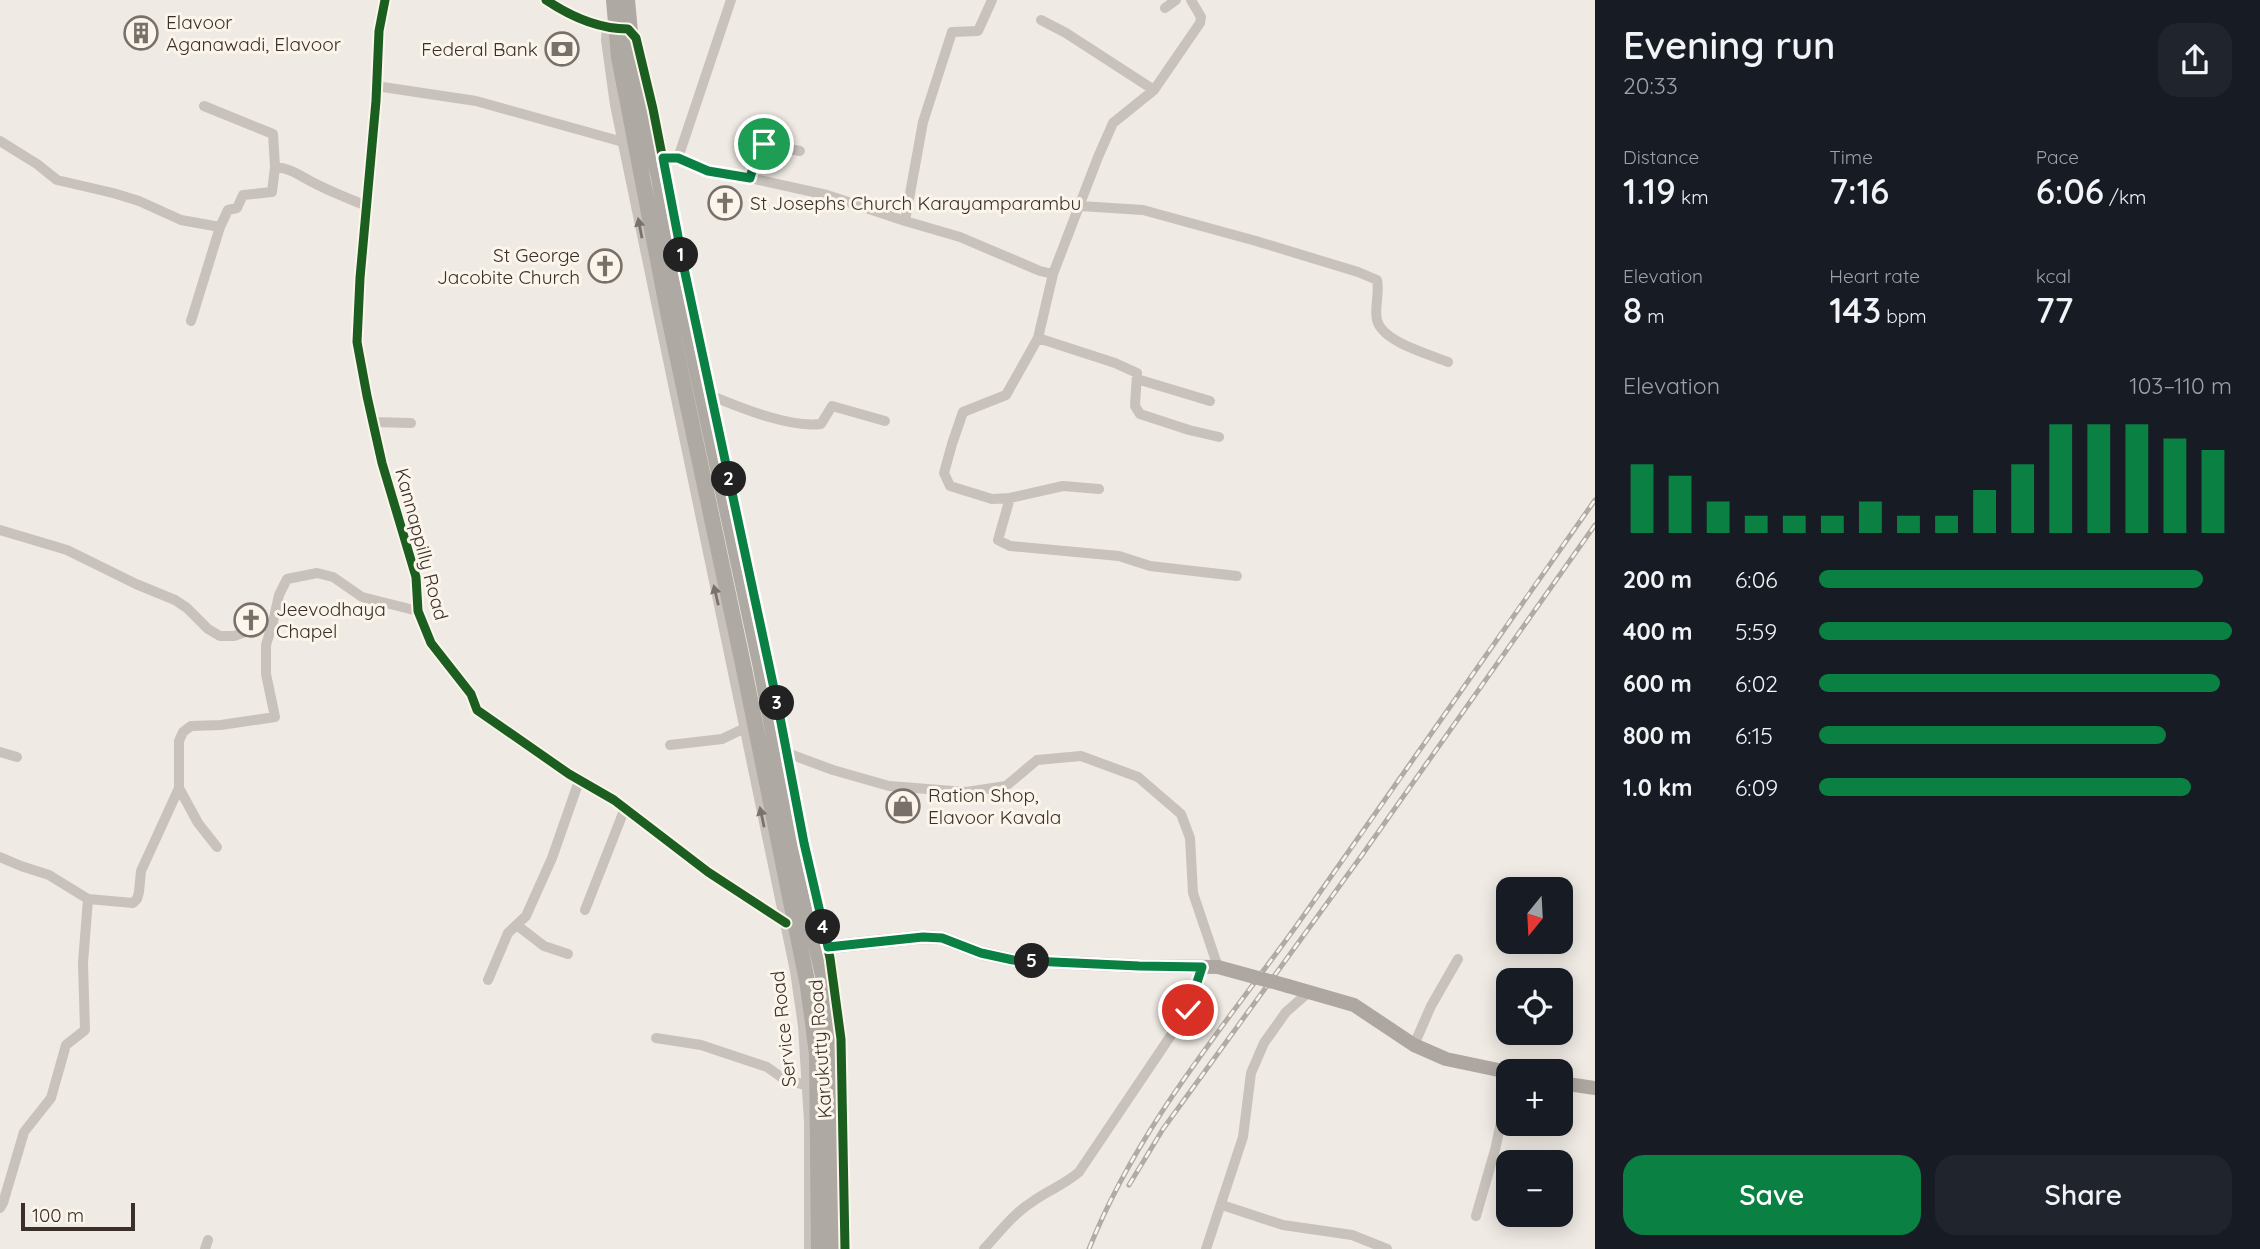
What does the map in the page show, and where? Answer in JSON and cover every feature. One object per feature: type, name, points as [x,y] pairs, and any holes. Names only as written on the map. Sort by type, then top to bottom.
[{"type":"highway","points":[[614,0],[669,317],[792,926],[808,986],[817,1054],[819,1249]]},
{"type":"highway","points":[[627,0],[617,28],[633,64],[659,178],[672,255],[760,663],[790,822],[822,947],[833,1068],[834,1249]]},
{"type":"main road","points":[[822,947],[923,937],[942,938],[981,953],[1013,960],[1218,967],[1354,1006],[1414,1045],[1446,1059],[1496,1069]]},
{"type":"main road","points":[[1573,1085],[1595,1088]]},
{"type":"street","name":"Kannappilly Road","points":[[384,0],[379,31],[357,342],[382,463],[416,577],[418,611],[431,643],[471,694],[477,710],[579,781],[625,808],[708,872],[792,926]]},
{"type":"street","points":[[546,0],[587,21],[617,28]]},
{"type":"street","points":[[678,158],[731,0]]},
{"type":"street","points":[[905,221],[923,122],[952,32],[978,32],[992,0]]},
{"type":"street","points":[[1165,8],[1176,0]]},
{"type":"street","points":[[1099,489],[1063,486],[1010,498],[992,499],[950,486],[944,473],[963,412],[1006,395],[1038,338],[1053,274],[1113,123],[1154,90],[1200,23],[1201,17],[1191,0]]},
{"type":"street","points":[[1041,20],[1066,33],[1154,90]]},
{"type":"street","name":"Service Road","points":[[617,28],[610,72],[623,142],[761,814],[792,926],[807,1086],[809,1249]]},
{"type":"street","name":"Karukutty Road","points":[[617,28],[636,38],[663,158],[787,753],[841,1039],[845,1249]]},
{"type":"street","points":[[376,86],[476,102],[623,142]]},
{"type":"street","points":[[191,321],[220,227],[229,210],[237,208],[243,195],[272,192],[275,167],[274,134],[204,106]]},
{"type":"street","points":[[0,141],[57,180],[139,201],[181,219],[220,227]]},
{"type":"street","points":[[750,178],[760,144],[800,151]]},
{"type":"street","points":[[663,158],[678,158],[708,171],[827,195],[960,237],[1053,274]]},
{"type":"street","points":[[275,167],[296,172],[337,194],[367,206]]},
{"type":"street","points":[[1080,206],[1143,210],[1256,241],[1377,280],[1377,323],[1383,331],[1393,340],[1448,362]]},
{"type":"street","points":[[1038,338],[1137,373],[1135,406],[1139,414],[1219,437]]},
{"type":"street","points":[[1137,379],[1210,401]]},
{"type":"street","points":[[712,396],[750,411],[800,423],[821,424],[832,406],[885,421]]},
{"type":"street","points":[[373,422],[411,423]]},
{"type":"street","points":[[1010,498],[998,540],[1010,546],[1119,556],[1150,565],[1237,576]]},
{"type":"street","points":[[0,530],[67,550],[181,603],[214,634],[234,636],[273,622]]},
{"type":"street","points":[[0,857],[49,875],[88,899],[133,903],[137,900],[141,871],[179,788],[179,741],[183,732],[191,726],[221,725],[275,717],[267,674],[266,645],[279,595],[287,579],[317,573],[333,577],[362,597],[418,611]]},
{"type":"street","points":[[670,745],[722,739],[745,728]]},
{"type":"street","points":[[0,752],[17,757]]},
{"type":"street","points":[[787,753],[889,786],[966,792],[1006,786],[1037,760],[1081,756],[1138,777],[1181,814],[1190,838],[1193,893],[1218,967]]},
{"type":"street","points":[[488,980],[508,933],[526,916],[552,858],[579,781]]},
{"type":"street","points":[[179,788],[198,823],[217,847]]},
{"type":"street","points":[[585,911],[625,808]]},
{"type":"street","points":[[0,1208],[4,1203],[24,1132],[51,1098],[66,1045],[85,1030],[83,962],[88,899]]},
{"type":"street","points":[[518,926],[544,946],[568,954]]},
{"type":"street","points":[[1414,1045],[1431,1006],[1458,959]]},
{"type":"street","points":[[984,1249],[1014,1216],[1079,1172],[1188,1010],[1202,967]]},
{"type":"street","points":[[1206,1249],[1243,1138],[1251,1073],[1264,1043],[1286,1012],[1309,992]]},
{"type":"street","points":[[656,1038],[701,1045],[767,1067],[781,1077],[807,1086]]},
{"type":"street","points":[[1476,1216],[1498,1136]]},
{"type":"street","points":[[1222,1205],[1283,1225],[1352,1235],[1388,1249]]},
{"type":"railway","points":[[1089,1249],[1131,1162],[1183,1081],[1297,925],[1595,500]]},
{"type":"railway","points":[[1129,1185],[1163,1129],[1362,855],[1595,525]]},
{"type":"cycle path","points":[[385,0],[379,31],[357,342],[382,463],[416,577],[418,611],[431,643],[471,694],[477,710],[569,774],[614,800],[708,872],[786,923]]},
{"type":"cycle path","points":[[546,0],[585,20],[606,27],[628,29],[636,38],[653,109],[685,273],[830,958],[841,1039],[845,1249]]},
{"type":"place","name":"Elavoor Aganawadi, Elavoor","points":[[141,33]]},
{"type":"place","name":"Federal Bank","points":[[562,49]]},
{"type":"place","name":"St Josephs Church Karayamparambu","points":[[725,203]]},
{"type":"place","name":"St George Jacobite Church","points":[[605,266]]},
{"type":"place","name":"Jeevodhaya Chapel","points":[[251,620]]},
{"type":"place","name":"Ration Shop, Elavoor Kavala","points":[[903,806]]},
{"type":"route","points":[[764,144],[759,146],[750,178],[708,171],[674,157],[663,158],[779,712],[796,808],[828,947],[923,937],[942,938],[981,953],[1013,960],[1202,967],[1188,1010]]}]
